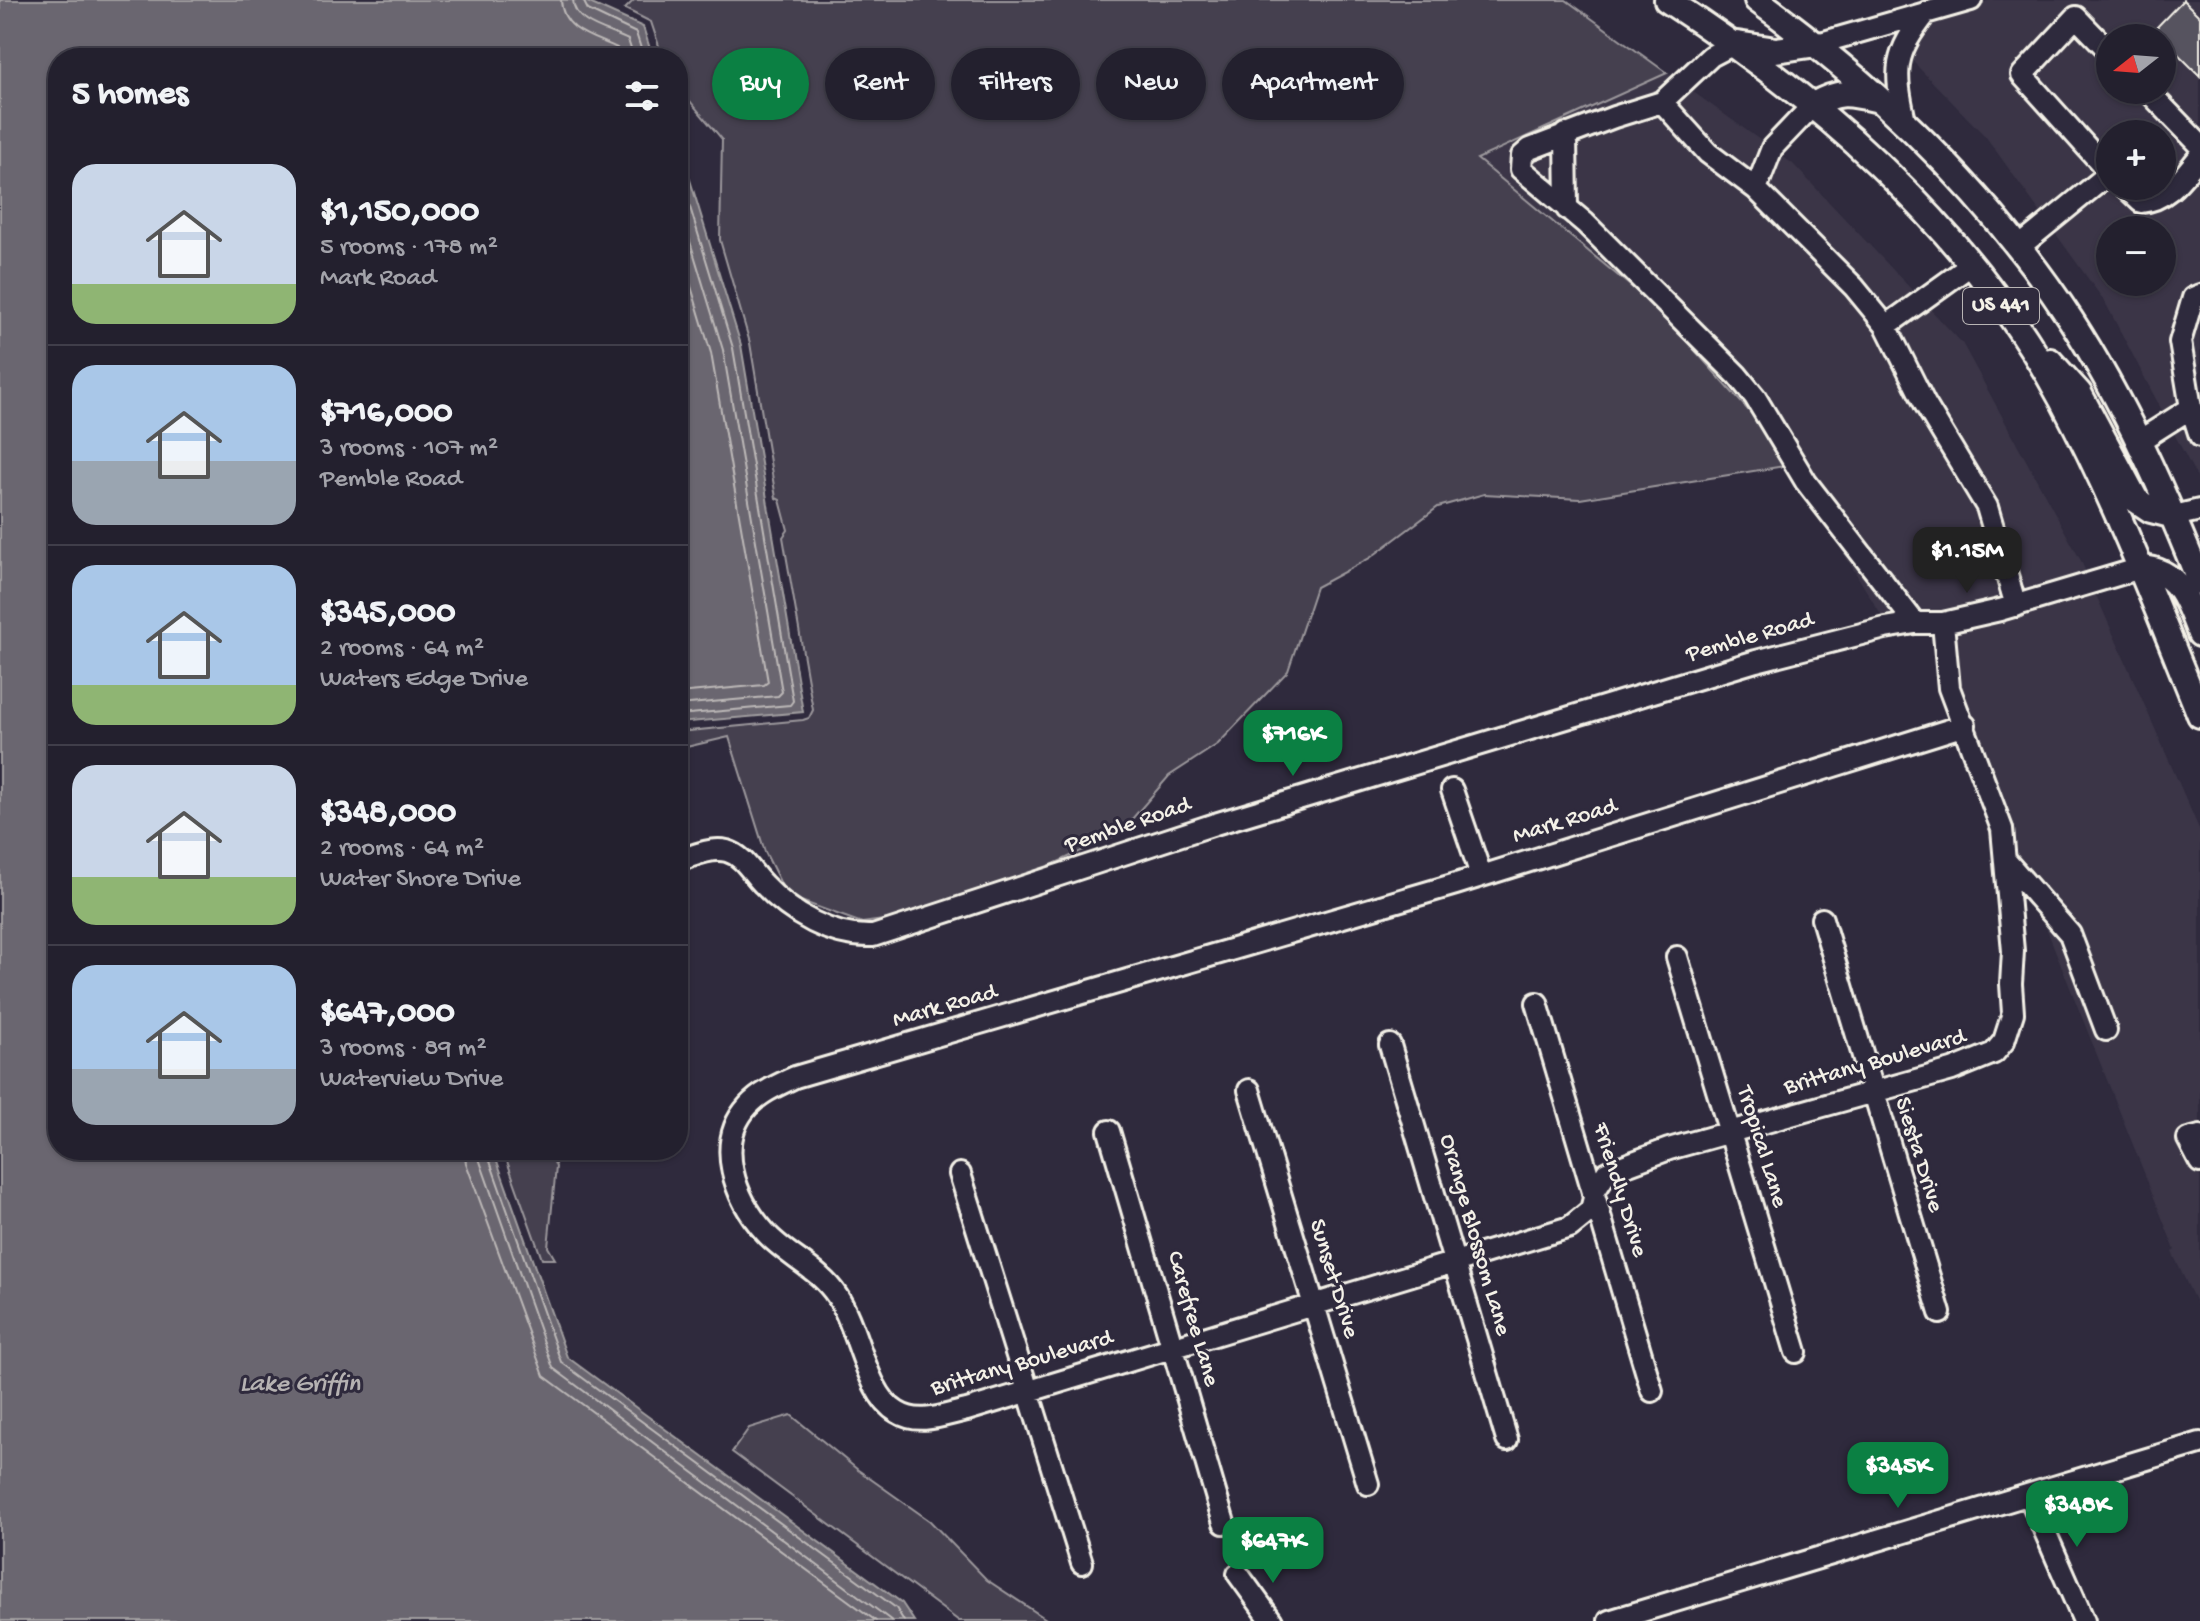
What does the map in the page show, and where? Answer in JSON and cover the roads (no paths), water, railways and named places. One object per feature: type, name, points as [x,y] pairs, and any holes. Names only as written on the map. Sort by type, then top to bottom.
[{"type":"main road","name":"US 441","points":[[1667,0],[1734,44],[1813,105],[1908,193],[1971,265],[2029,347],[2060,397],[2095,465],[2141,568],[2200,715]]},
{"type":"main road","name":"US 441","points":[[1757,0],[1817,44],[1885,101],[1979,199],[2018,248],[2070,320],[2139,441],[2200,582]]},
{"type":"main road","points":[[1734,44],[1776,50],[1817,44]]},
{"type":"main road","points":[[1813,105],[1831,95],[1847,92],[1885,101]]},
{"type":"main road","points":[[2029,347],[2044,355],[2079,393],[2136,500],[2151,510],[2174,516]]},
{"type":"main road","points":[[2141,568],[2154,569],[2180,585],[2200,634]]},
{"type":"street","points":[[1817,44],[1971,0]]},
{"type":"street","points":[[2096,35],[2074,9],[2022,75],[2096,157]]},
{"type":"street","points":[[1905,121],[1896,81],[1899,59],[1910,33],[1927,12]]},
{"type":"street","points":[[1734,44],[1711,56],[1662,102],[1530,149],[1522,156],[1521,169],[1628,264],[1755,397],[1806,482],[1915,623]]},
{"type":"street","points":[[1662,102],[1708,153],[1756,189],[1854,287],[1886,326],[1925,404],[1987,507],[2016,606]]},
{"type":"street","points":[[2160,104],[2200,145]]},
{"type":"street","points":[[1756,189],[1772,148],[1813,105]]},
{"type":"street","points":[[1566,134],[1567,209]]},
{"type":"street","points":[[2176,184],[2200,156]]},
{"type":"street","points":[[2018,248],[2096,184]]},
{"type":"street","points":[[1886,326],[1971,265]]},
{"type":"street","points":[[2200,295],[2193,298],[2180,342],[2191,408],[2200,436]]},
{"type":"street","points":[[2139,441],[2191,408]]},
{"type":"street","points":[[2174,516],[2200,510]]},
{"type":"street","points":[[1965,725],[1949,688],[1943,623],[2016,606],[2141,568]]},
{"type":"street","name":"Pemble Road","points":[[688,858],[709,851],[729,852],[745,861],[776,897],[822,927],[857,937],[873,936],[1230,819],[1756,661],[1915,623],[1943,623]]},
{"type":"street","name":"Brittany Boulevard","points":[[880,1053],[795,1077],[759,1096],[737,1122],[731,1143],[734,1181],[740,1197],[765,1232],[786,1252],[822,1277],[835,1292],[850,1317],[875,1389],[896,1412],[911,1419],[924,1420],[1570,1227],[1591,1210],[1594,1196],[1607,1172],[1728,1131],[1872,1092],[1977,1061],[1994,1053],[2004,1041],[2013,1013],[2013,951],[2007,862],[1996,807],[1965,725]]},
{"type":"street","name":"Mark Road","points":[[880,1053],[1481,875],[1965,725]]},
{"type":"street","points":[[1452,790],[1481,875]]},
{"type":"street","points":[[2007,862],[2070,934],[2106,1030]]},
{"type":"street","name":"Siesta Drive","points":[[1822,919],[1940,1313]]},
{"type":"street","name":"Tropical Lane","points":[[1677,957],[1796,1352]]},
{"type":"street","name":"Friendly Drive","points":[[1537,1003],[1652,1391]]},
{"type":"street","name":"Orange Blossom Lane","points":[[1390,1045],[1507,1440]]},
{"type":"street","name":"Sunset Drive","points":[[1249,1090],[1368,1484]]},
{"type":"street","name":"Carefree Lane","points":[[1109,1131],[1224,1523]]},
{"type":"street","points":[[2200,1136],[2188,1139],[2200,1162]]},
{"type":"street","points":[[960,1174],[1082,1563]]},
{"type":"street","points":[[1609,1621],[2200,1443]]},
{"type":"street","points":[[2029,1495],[2084,1621]]},
{"type":"street","points":[[1238,1574],[1272,1621]]},
{"type":"water","name":"Lake Griffin","points":[[0,0],[583,0],[643,27],[650,48],[48,48],[48,1160],[497,1160],[567,1357],[902,1603],[914,1621],[0,1621]]},
{"type":"water","points":[[688,173],[741,345],[803,712],[688,722]]}]
